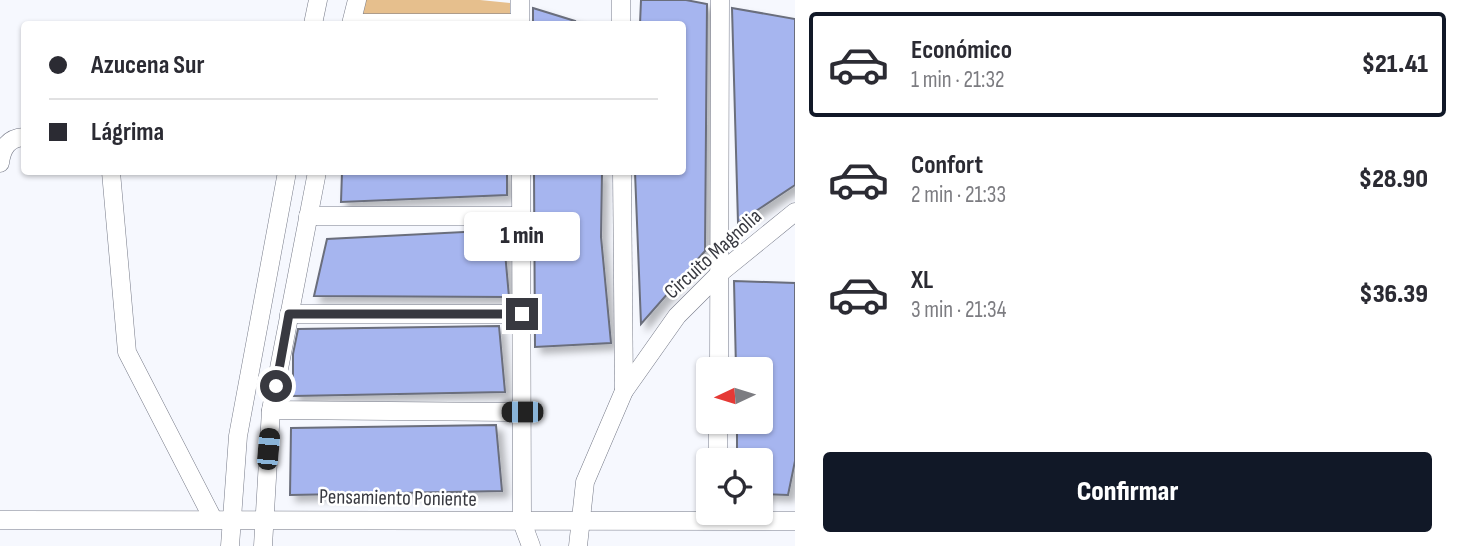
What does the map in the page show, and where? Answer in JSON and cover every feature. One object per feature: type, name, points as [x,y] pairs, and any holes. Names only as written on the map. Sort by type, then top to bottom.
[{"type":"street","points":[[314,21],[318,0]]},
{"type":"street","points":[[353,21],[358,0]]},
{"type":"street","points":[[520,0],[520,21]]},
{"type":"street","points":[[621,0],[621,21]]},
{"type":"street","points":[[719,357],[720,0]]},
{"type":"street","points":[[0,163],[5,145],[14,138],[21,137]]},
{"type":"street","points":[[111,175],[127,352],[222,519],[230,546]]},
{"type":"street","points":[[222,519],[285,175]]},
{"type":"street","points":[[263,546],[271,410],[316,175]]},
{"type":"street","points":[[521,175],[522,522],[531,546]]},
{"type":"street","points":[[622,175],[624,391]]},
{"type":"street","name":"Circuito Magnolia","points":[[578,546],[585,482],[624,391],[677,316],[720,273],[795,212]]},
{"type":"street","points":[[308,216],[521,216]]},
{"type":"street","points":[[289,314],[522,314]]},
{"type":"street","points":[[271,410],[522,412]]},
{"type":"street","name":"Pensamiento Poniente","points":[[0,520],[795,521]]},
{"type":"shaded area","points":[[365,0],[480,0],[510,3],[510,17],[361,17]]},
{"type":"building","points":[[641,0],[686,0],[707,4],[705,251],[641,324],[635,175],[686,175],[686,21],[640,21]]},
{"type":"building","points":[[533,8],[575,21],[533,21]]},
{"type":"building","points":[[732,8],[795,19],[795,185],[738,223]]},
{"type":"building","points":[[342,175],[507,175],[507,195],[341,202]]},
{"type":"building","points":[[534,175],[602,175],[601,237],[611,343],[535,347]]},
{"type":"building","points":[[503,230],[509,297],[314,296],[327,239]]},
{"type":"building","points":[[734,281],[795,283],[795,461],[788,495],[773,494],[773,448],[737,448],[737,434],[774,434],[774,357],[736,357]]},
{"type":"building","points":[[499,326],[505,392],[293,396],[293,354],[298,329]]},
{"type":"building","points":[[496,425],[502,491],[290,495],[291,428]]},
{"type":"route","points":[[276,386],[289,314],[522,314]]}]
